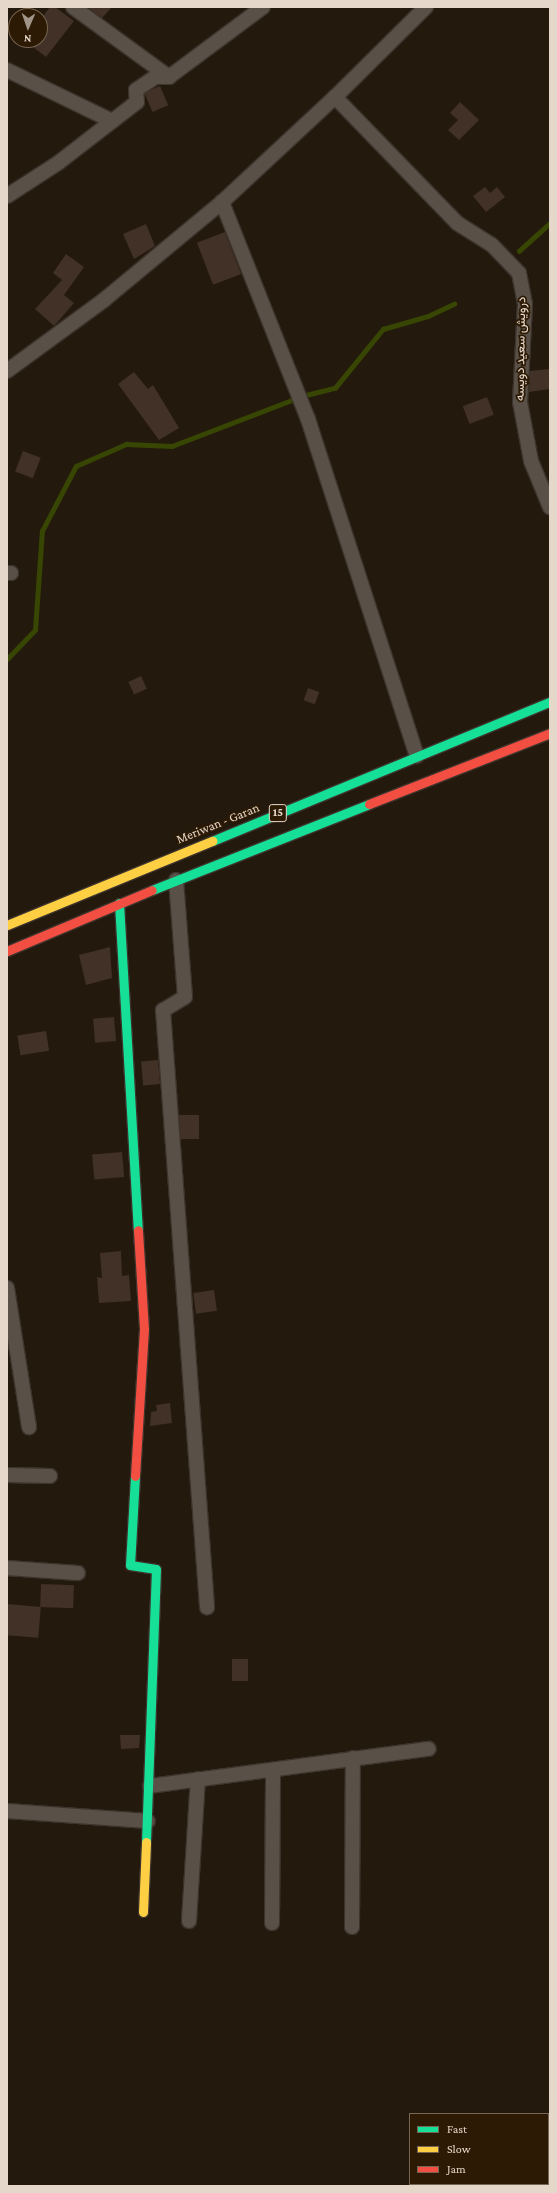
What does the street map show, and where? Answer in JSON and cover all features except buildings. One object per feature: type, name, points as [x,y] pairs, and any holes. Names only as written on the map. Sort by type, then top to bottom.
[{"type":"main road","name":"Meriwan - Garan","points":[[7,925],[550,702]]},
{"type":"main road","name":"15","points":[[7,951],[176,880],[550,733]]},
{"type":"main road","points":[[119,903],[144,1329],[130,1565],[156,1569],[150,1786],[143,1912]]},
{"type":"street","points":[[73,7],[169,76]]},
{"type":"street","points":[[7,196],[58,163],[137,102],[136,90],[155,77],[169,76],[263,7]]},
{"type":"street","points":[[7,372],[104,300],[222,202],[335,97],[426,7]]},
{"type":"street","points":[[7,70],[112,121]]},
{"type":"street","name":"درویش سعید دویسه","points":[[335,97],[457,223],[492,245],[519,273],[525,304],[520,402],[531,461],[550,507]]},
{"type":"street","points":[[222,202],[308,419],[417,756]]},
{"type":"street","points":[[176,880],[185,997],[163,1010],[207,1606]]},
{"type":"street","points":[[7,1288],[13,1359],[29,1427]]},
{"type":"street","points":[[7,1475],[50,1476]]},
{"type":"street","points":[[7,1568],[78,1573]]},
{"type":"street","points":[[150,1786],[429,1749]]},
{"type":"street","points":[[352,1927],[353,1758]]},
{"type":"street","points":[[272,1923],[273,1770]]},
{"type":"street","points":[[188,1921],[198,1780]]},
{"type":"street","points":[[7,1811],[148,1821]]},
{"type":"waterway","points":[[519,251],[550,223]]},
{"type":"waterway","points":[[7,659],[35,630],[42,531],[76,466],[126,444],[172,446],[302,396],[335,388],[383,329],[428,316],[454,304]]},
{"type":"traffic: fast","points":[[212,841],[550,702]]},
{"type":"traffic: fast","points":[[152,890],[369,804]]},
{"type":"traffic: fast","points":[[119,903],[138,1230]]},
{"type":"traffic: fast","points":[[135,1476],[130,1565],[156,1569],[146,1842]]},
{"type":"traffic: slow","points":[[7,925],[212,841]]},
{"type":"traffic: slow","points":[[143,1912],[146,1842]]},
{"type":"traffic: jam","points":[[369,804],[550,733]]},
{"type":"traffic: jam","points":[[7,951],[152,890]]},
{"type":"traffic: jam","points":[[135,1476],[144,1329],[138,1230]]}]
